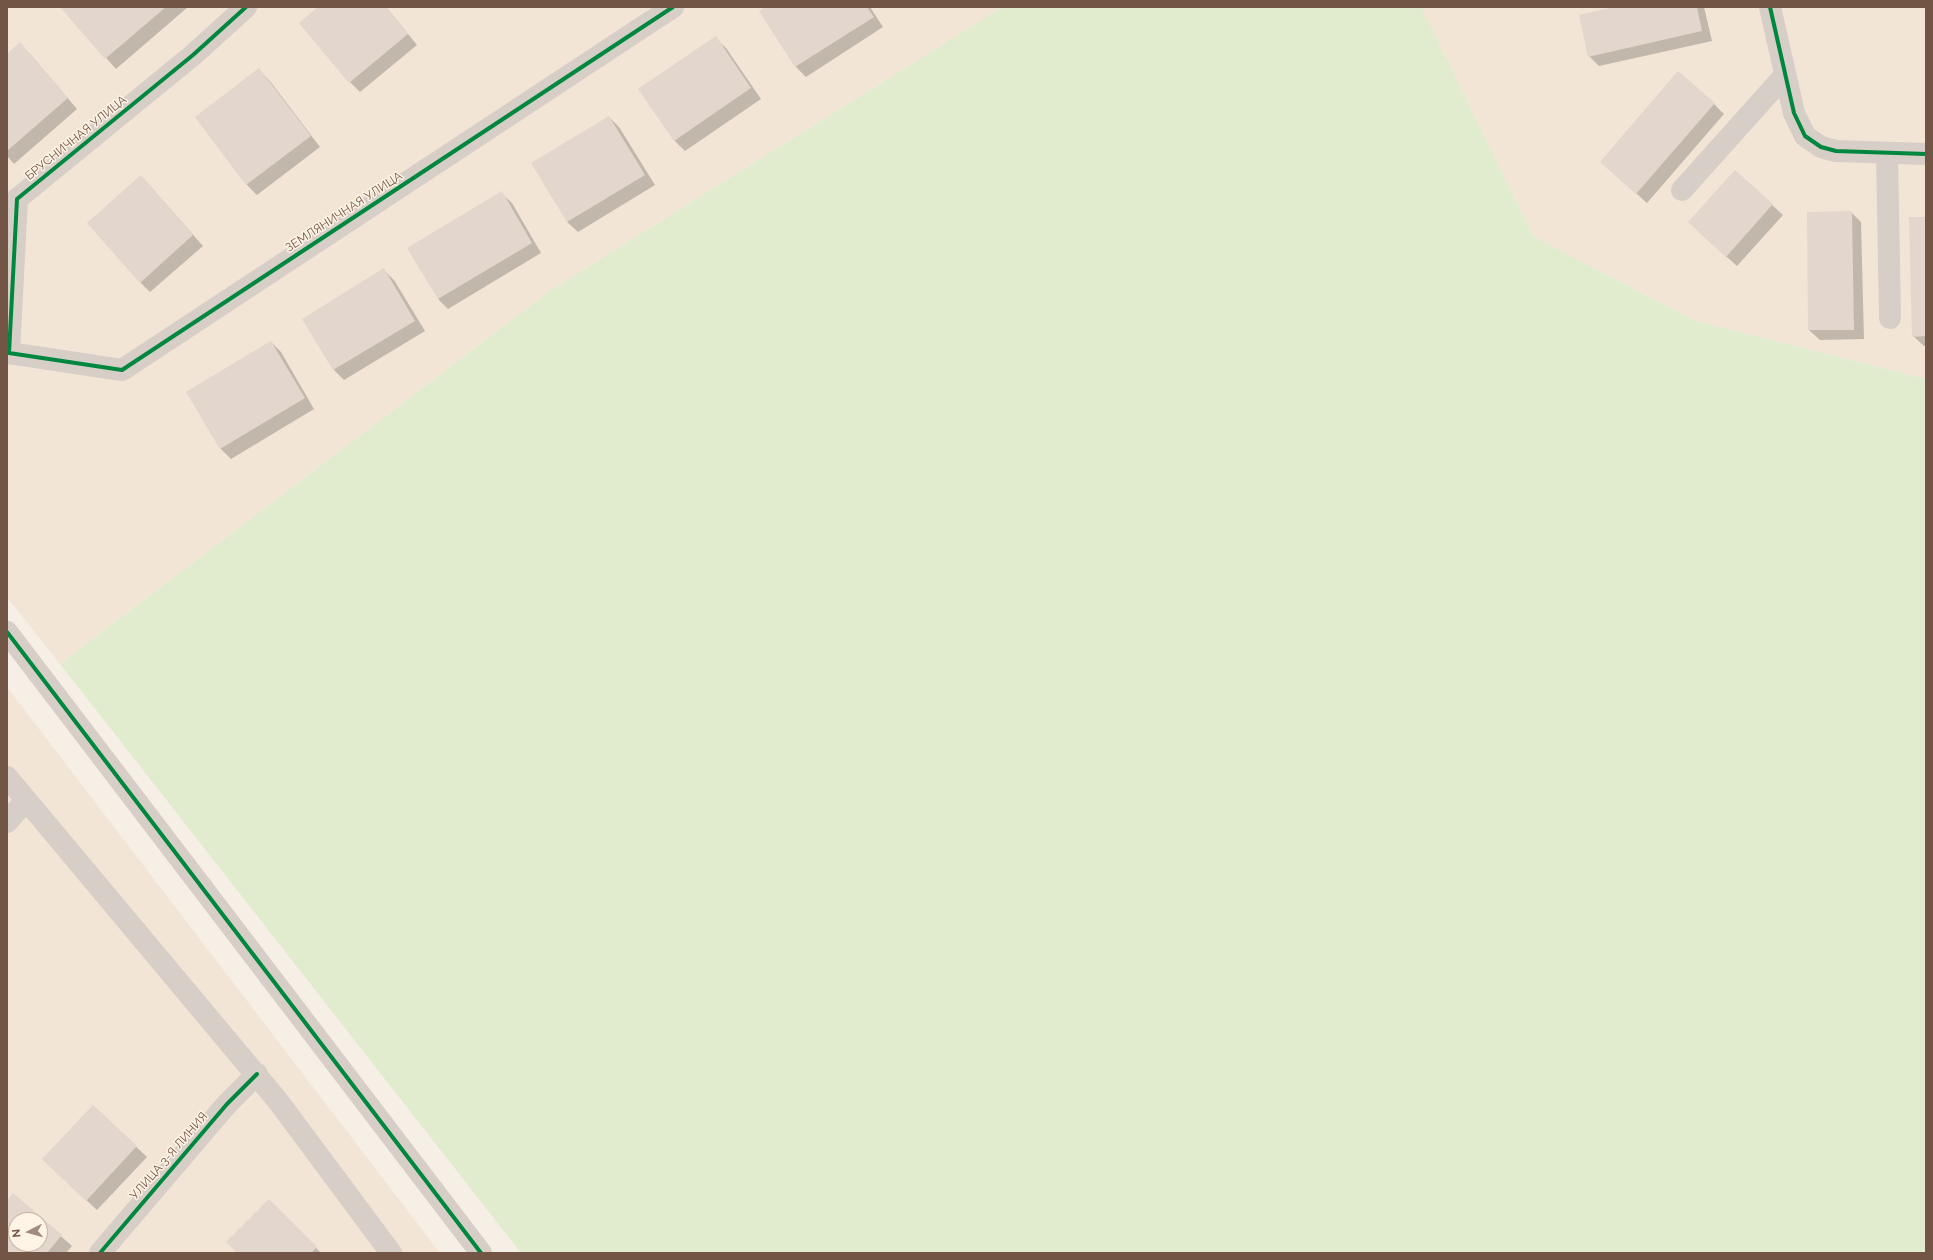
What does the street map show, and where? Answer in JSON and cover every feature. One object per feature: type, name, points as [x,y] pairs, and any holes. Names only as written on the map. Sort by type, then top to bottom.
[{"type":"street","name":"БРУСНИЧНАЯ УЛИЦА","points":[[8,354],[17,199],[194,55],[246,7]]},
{"type":"street","name":"ЗЕМЛЯНИЧНАЯ УЛИЦА","points":[[8,354],[122,370],[673,7]]},
{"type":"street","points":[[1770,7],[1784,75],[1794,113],[1805,136],[1821,147],[1836,151],[1926,154]]},
{"type":"street","points":[[1682,190],[1784,75]]},
{"type":"street","points":[[1886,153],[1890,318]]},
{"type":"street","points":[[7,632],[481,1253]]},
{"type":"street","points":[[7,777],[257,1074],[391,1253]]},
{"type":"street","points":[[7,822],[26,800]]},
{"type":"street","name":"УЛИЦА 3-Я ЛИНИЯ","points":[[100,1253],[227,1104],[257,1074]]},
{"type":"shaded area","points":[[7,7],[1002,7],[551,290],[60,664],[7,597]]},
{"type":"shaded area","points":[[1421,7],[1926,7],[1926,379],[1696,321],[1534,237]]},
{"type":"shaded area","points":[[7,687],[440,1253],[7,1253]]},
{"type":"green space","points":[[1002,7],[1421,7],[1534,237],[1696,321],[1926,379],[1926,1253],[521,1253],[60,664],[551,290]]},
{"type":"building","points":[[60,7],[166,7],[105,59]]},
{"type":"building","points":[[318,7],[386,7],[408,34],[349,83],[299,23]]},
{"type":"building","points":[[766,7],[867,7],[874,17],[795,67],[759,11]]},
{"type":"building","points":[[1614,7],[1697,7],[1702,31],[1588,57],[1579,15]]},
{"type":"building","points":[[716,36],[751,88],[674,141],[638,89]]},
{"type":"building","points":[[20,42],[68,98],[7,151],[7,54]]},
{"type":"building","points":[[259,68],[311,136],[246,185],[195,117]]},
{"type":"building","points":[[1678,71],[1715,103],[1636,194],[1600,162]]},
{"type":"building","points":[[609,116],[645,175],[567,222],[531,163]]},
{"type":"building","points":[[1735,170],[1773,204],[1726,257],[1688,222]]},
{"type":"building","points":[[141,175],[193,235],[140,283],[87,223]]},
{"type":"building","points":[[502,191],[532,243],[438,299],[407,248]]},
{"type":"building","points":[[1852,211],[1854,330],[1808,330],[1807,212]]},
{"type":"building","points":[[1909,217],[1926,217],[1926,336],[1912,337]]},
{"type":"building","points":[[384,268],[415,321],[333,370],[302,319]]},
{"type":"building","points":[[271,341],[305,398],[220,449],[186,392]]},
{"type":"building","points":[[93,1105],[137,1146],[86,1201],[42,1159]]},
{"type":"building","points":[[13,1193],[35,1212],[8,1212],[8,1252],[48,1252],[7,1253],[7,1200]]},
{"type":"building","points":[[269,1199],[317,1247],[311,1253],[237,1253],[226,1242]]},
{"type":"building","points":[[48,1223],[62,1235],[48,1252]]},
{"type":"cycle path","points":[[9,353],[17,199],[193,55],[246,7]]},
{"type":"cycle path","points":[[9,353],[122,370],[673,7]]},
{"type":"cycle path","points":[[1770,7],[1794,113],[1805,136],[1821,147],[1836,151],[1926,154]]},
{"type":"cycle path","points":[[7,632],[481,1253]]},
{"type":"cycle path","points":[[100,1253],[227,1104],[257,1074]]}]
